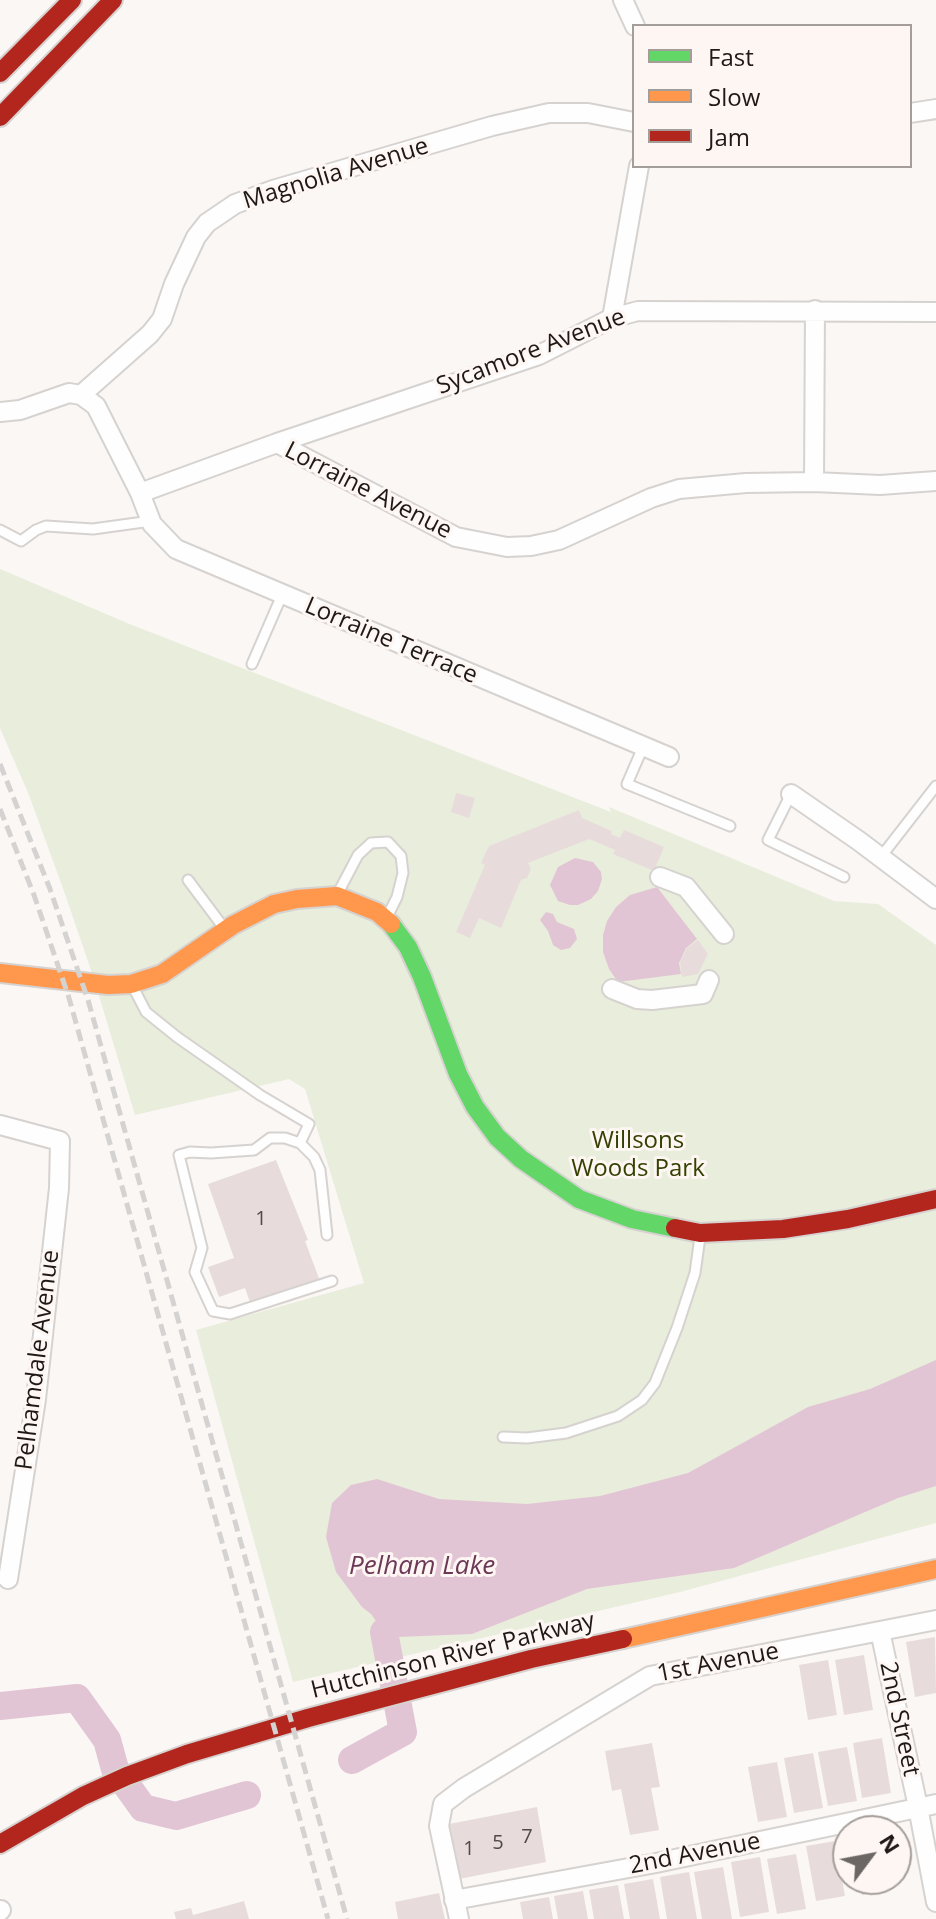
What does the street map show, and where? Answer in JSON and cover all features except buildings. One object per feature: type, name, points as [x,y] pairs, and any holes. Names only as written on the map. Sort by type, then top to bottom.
[{"type":"main road","points":[[0,73],[72,0]]},
{"type":"main road","points":[[0,117],[113,0]]},
{"type":"main road","points":[[0,973],[108,985],[131,984],[162,974],[252,914],[274,904],[337,896],[363,905],[397,930],[415,962],[467,1094],[497,1137],[535,1171],[579,1199],[632,1219],[700,1233],[783,1229],[848,1219],[936,1199]]},
{"type":"main road","name":"Hutchinson River Parkway","points":[[0,1844],[83,1796],[146,1769],[245,1736],[561,1652],[936,1569]]},
{"type":"street","points":[[623,0],[634,24]]},
{"type":"street","points":[[912,113],[936,109]]},
{"type":"street","name":"Magnolia Avenue","points":[[81,395],[150,334],[162,319],[196,237],[207,223],[235,204],[492,126],[549,113],[588,113],[632,122]]},
{"type":"street","points":[[612,318],[639,168]]},
{"type":"street","points":[[814,482],[815,310]]},
{"type":"street","name":"Sycamore Avenue","points":[[277,443],[539,355],[612,318],[638,311],[936,312]]},
{"type":"street","points":[[0,412],[20,410],[69,393],[81,395],[96,406],[140,493]]},
{"type":"street","name":"Lorraine Avenue","points":[[140,493],[277,443],[456,537],[507,547],[559,540],[651,498],[679,489],[746,483],[880,485],[936,481]]},
{"type":"street","name":"Lorraine Terrace","points":[[140,493],[151,521],[176,549],[669,757]]},
{"type":"street","points":[[791,794],[936,899]]},
{"type":"street","points":[[660,877],[686,887],[724,934]]},
{"type":"street","points":[[612,989],[637,999],[652,1000],[703,994],[709,980]]},
{"type":"street","name":"Pelhamdale Avenue","points":[[0,1125],[60,1141],[59,1188],[36,1399],[8,1579]]},
{"type":"street","name":"1st Avenue","points":[[454,1900],[439,1826],[441,1809],[450,1797],[650,1676],[936,1620]]},
{"type":"street","name":"2nd Street","points":[[880,1631],[927,1806],[936,1902]]},
{"type":"street","name":"2nd Avenue","points":[[454,1900],[656,1863],[927,1806]]},
{"type":"street","points":[[454,1900],[459,1919]]},
{"type":"lane","points":[[35,37],[57,59]]},
{"type":"lane","points":[[0,530],[21,541],[46,526],[93,529],[151,521]]},
{"type":"lane","points":[[252,664],[282,595]]},
{"type":"lane","points":[[643,747],[627,784],[730,826]]},
{"type":"lane","points":[[880,858],[936,786]]},
{"type":"lane","points":[[791,794],[768,840],[844,877]]},
{"type":"lane","points":[[337,896],[358,855],[371,843],[388,842],[401,856],[403,873],[397,897],[386,920]]},
{"type":"lane","points":[[188,880],[226,931]]},
{"type":"lane","points":[[131,984],[146,1012],[177,1037],[260,1095],[309,1124],[300,1143]]},
{"type":"lane","points":[[327,1235],[320,1170],[314,1157],[300,1143],[270,1138],[254,1150],[179,1155],[202,1248],[195,1272],[213,1311],[230,1314],[332,1281]]},
{"type":"lane","points":[[503,1437],[527,1438],[566,1433],[618,1416],[642,1400],[655,1383],[677,1328],[695,1273],[700,1233]]},
{"type":"green space","name":"Willsons Woods Park","points":[[0,569],[132,625],[611,812],[609,807],[834,901],[878,904],[936,945],[936,1523],[680,1592],[293,1682],[196,1330],[364,1283],[305,1089],[289,1079],[135,1115],[65,894],[29,795],[0,728]]},
{"type":"water","points":[[575,858],[593,862],[602,879],[591,899],[570,905],[558,901],[550,885],[558,867]]},
{"type":"water","points":[[657,887],[697,939],[686,948],[679,963],[681,974],[618,982],[603,952],[607,921],[616,907],[630,895]]},
{"type":"water","points":[[546,912],[553,914],[557,922],[574,929],[577,939],[570,948],[561,950],[553,945],[540,920]]},
{"type":"water","name":"Pelham Lake","points":[[936,1360],[936,1486],[898,1498],[734,1568],[587,1589],[472,1634],[398,1637],[384,1632],[336,1572],[326,1537],[332,1503],[351,1485],[377,1479],[439,1499],[527,1504],[600,1496],[688,1473],[808,1407],[870,1389]]},
{"type":"waterway","points":[[352,1760],[403,1732],[384,1632]]},
{"type":"waterway","points":[[0,1706],[77,1698],[107,1740],[115,1769],[143,1808],[176,1816],[247,1795]]},
{"type":"railway","points":[[0,764],[50,889],[88,1000],[347,1919]]},
{"type":"railway","points":[[0,809],[34,895],[69,998],[328,1919]]},
{"type":"traffic: fast","points":[[391,924],[408,947],[422,977],[458,1074],[475,1107],[497,1137],[521,1159],[579,1199],[632,1219],[675,1228]]},
{"type":"traffic: slow","points":[[0,973],[108,985],[131,984],[162,974],[233,925],[274,904],[297,899],[337,896],[377,912],[391,924]]},
{"type":"traffic: slow","points":[[623,1639],[936,1569]]},
{"type":"traffic: jam","points":[[0,73],[72,0]]},
{"type":"traffic: jam","points":[[0,117],[113,0]]},
{"type":"traffic: jam","points":[[675,1228],[700,1233],[783,1229],[848,1219],[936,1199]]},
{"type":"traffic: jam","points":[[0,1844],[83,1796],[187,1754],[308,1718],[531,1659],[623,1639]]}]
